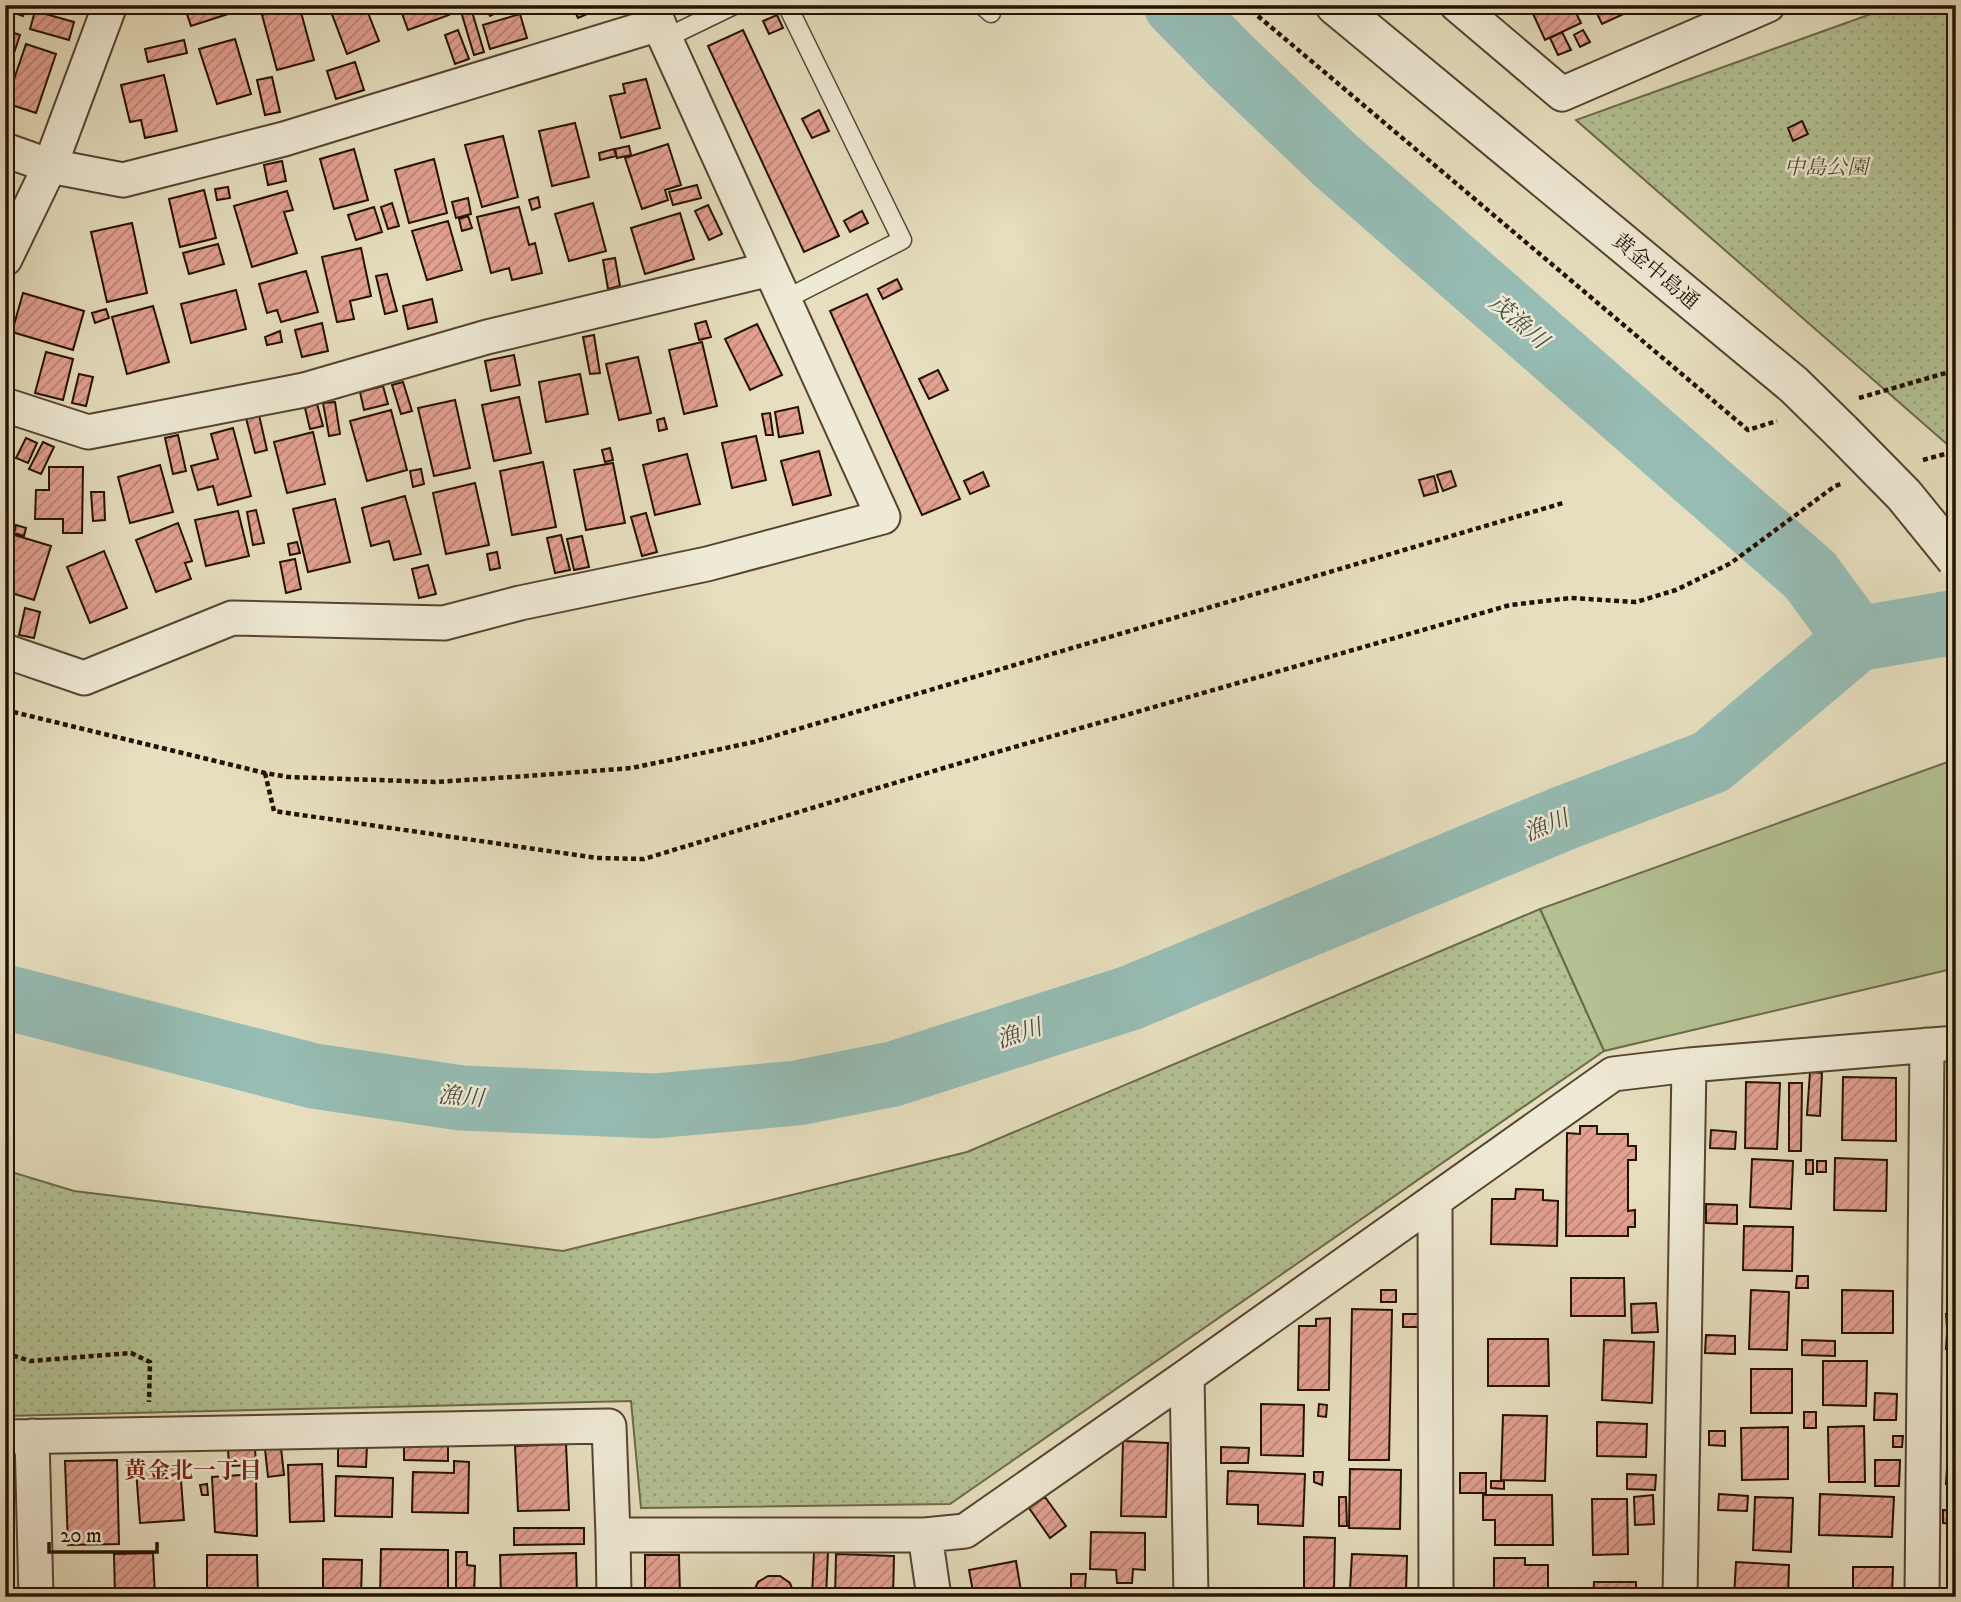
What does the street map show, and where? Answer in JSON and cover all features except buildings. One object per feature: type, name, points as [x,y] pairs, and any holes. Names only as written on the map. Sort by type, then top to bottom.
[{"type":"street","points":[[5,259],[50,166],[110,5]]},
{"type":"street","name":"黄金中島通","points":[[1335,5],[1794,385],[1904,495],[1956,559]]},
{"type":"street","points":[[1457,5],[1562,94],[1768,5]]},
{"type":"street","points":[[5,150],[50,166],[124,180],[284,139],[658,22],[883,517],[707,564],[520,603],[444,623],[232,618],[84,678],[5,651]]},
{"type":"street","points":[[5,405],[88,432],[304,390],[487,337],[770,269]]},
{"type":"street","points":[[613,1535],[925,1535],[965,1531],[1614,1074],[1689,1065],[1942,1044],[1922,1597]]},
{"type":"street","points":[[1681,1597],[1689,1065]]},
{"type":"street","points":[[1435,1200],[1436,1597]]},
{"type":"street","points":[[1187,1376],[1191,1597]]},
{"type":"street","points":[[36,1597],[19,1437],[609,1426],[614,1597]]},
{"type":"street","points":[[925,1535],[934,1597]]},
{"type":"lane","points":[[658,22],[734,5]]},
{"type":"lane","points":[[784,300],[902,240],[787,5]]},
{"type":"path","points":[[5,710],[265,774],[288,777],[435,782],[645,765],[754,741],[1563,503]]},
{"type":"path","points":[[265,774],[274,811],[597,858],[644,859],[990,754],[1510,605],[1570,598],[1636,602],[1676,590],[1731,563],[1808,507]]},
{"type":"path","points":[[5,1353],[30,1361],[131,1353],[150,1362],[149,1435]]},
{"type":"green space","name":"中島公園","points":[[1896,5],[1956,5],[1956,452],[1576,120]]},
{"type":"green space","points":[[1956,759],[1956,968],[1604,1051],[1540,909]]},
{"type":"green space","points":[[1540,909],[1604,1051],[950,1504],[641,1508],[631,1401],[5,1416],[5,1170],[74,1191],[563,1251],[967,1152]]},
{"type":"waterway","name":"茂漁川","points":[[1176,5],[1335,160],[1810,575],[1857,639]]},
{"type":"waterway","name":"漁川","points":[[5,997],[314,1076],[461,1098],[655,1106],[797,1093],[893,1074],[1130,998],[1564,818],[1711,762],[1857,639],[1956,622]]},
{"type":"district","name":"黄金北一丁目","points":[[193,1470]]}]
